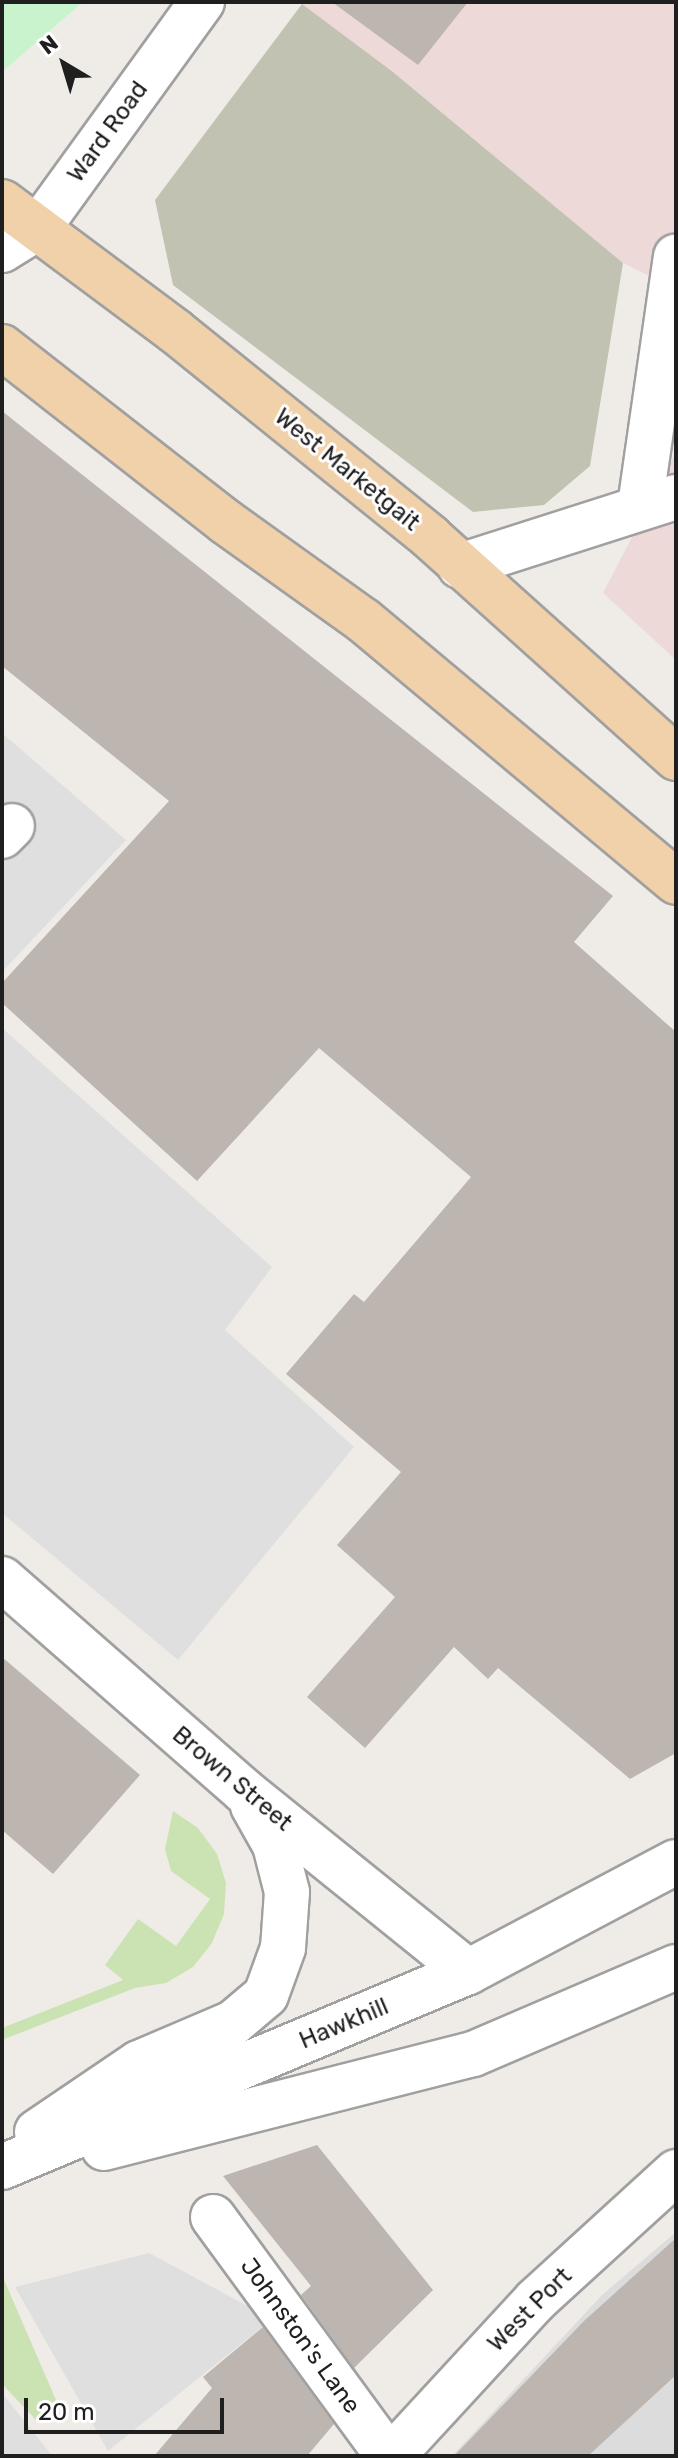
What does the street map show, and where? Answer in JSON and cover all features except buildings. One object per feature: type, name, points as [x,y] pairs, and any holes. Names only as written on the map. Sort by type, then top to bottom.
[{"type":"main road","name":"West Marketgait","points":[[2,202],[39,227],[406,517],[676,758]]},
{"type":"main road","points":[[2,347],[226,522],[363,620],[676,882]]},
{"type":"street","name":"Ward Road","points":[[2,250],[39,227],[202,2]]},
{"type":"street","points":[[460,566],[658,502],[676,257]]},
{"type":"street","name":"Brown Street","points":[[2,1579],[244,1791],[468,1972]]},
{"type":"street","points":[[2,2156],[139,2063],[233,2023],[266,1995],[283,1948],[287,1892],[275,1845],[244,1791]]},
{"type":"street","name":"Hawkhill","points":[[2,2167],[468,1972],[676,1862]]},
{"type":"street","points":[[2,2174],[473,2054],[676,1967]]},
{"type":"street","name":"West Port","points":[[390,2456],[536,2300],[676,2172]]},
{"type":"street","name":"Johnston's Lane","points":[[213,2217],[390,2456]]},
{"type":"shaded area","points":[[299,2],[676,2],[676,289],[623,263],[393,72]]},
{"type":"shaded area","points":[[302,4],[393,72],[623,263],[590,466],[544,505],[473,512],[173,285],[155,200]]},
{"type":"shaded area","points":[[676,452],[676,660],[603,593]]},
{"type":"shaded area","points":[[2,733],[126,840],[2,972]]},
{"type":"shaded area","points":[[2,1028],[272,1267],[225,1330],[354,1447],[178,1660],[2,1513]]},
{"type":"shaded area","points":[[676,2232],[676,2456],[452,2456],[602,2295]]},
{"type":"shaded area","points":[[149,2253],[272,2319],[108,2451],[15,2287]]},
{"type":"shaded area","points":[[2,2393],[50,2453],[51,2456],[2,2456]]},
{"type":"green space","points":[[2,2],[83,2],[2,72]]},
{"type":"green space","points":[[173,1811],[198,1828],[217,1854],[226,1883],[224,1914],[212,1943],[193,1967],[166,1983],[135,1988],[2,2040],[2,2028],[123,1980],[105,1965],[138,1919],[176,1946],[210,1899],[171,1871],[165,1849]]},
{"type":"green space","points":[[2,2275],[56,2400],[36,2420],[2,2384]]}]
